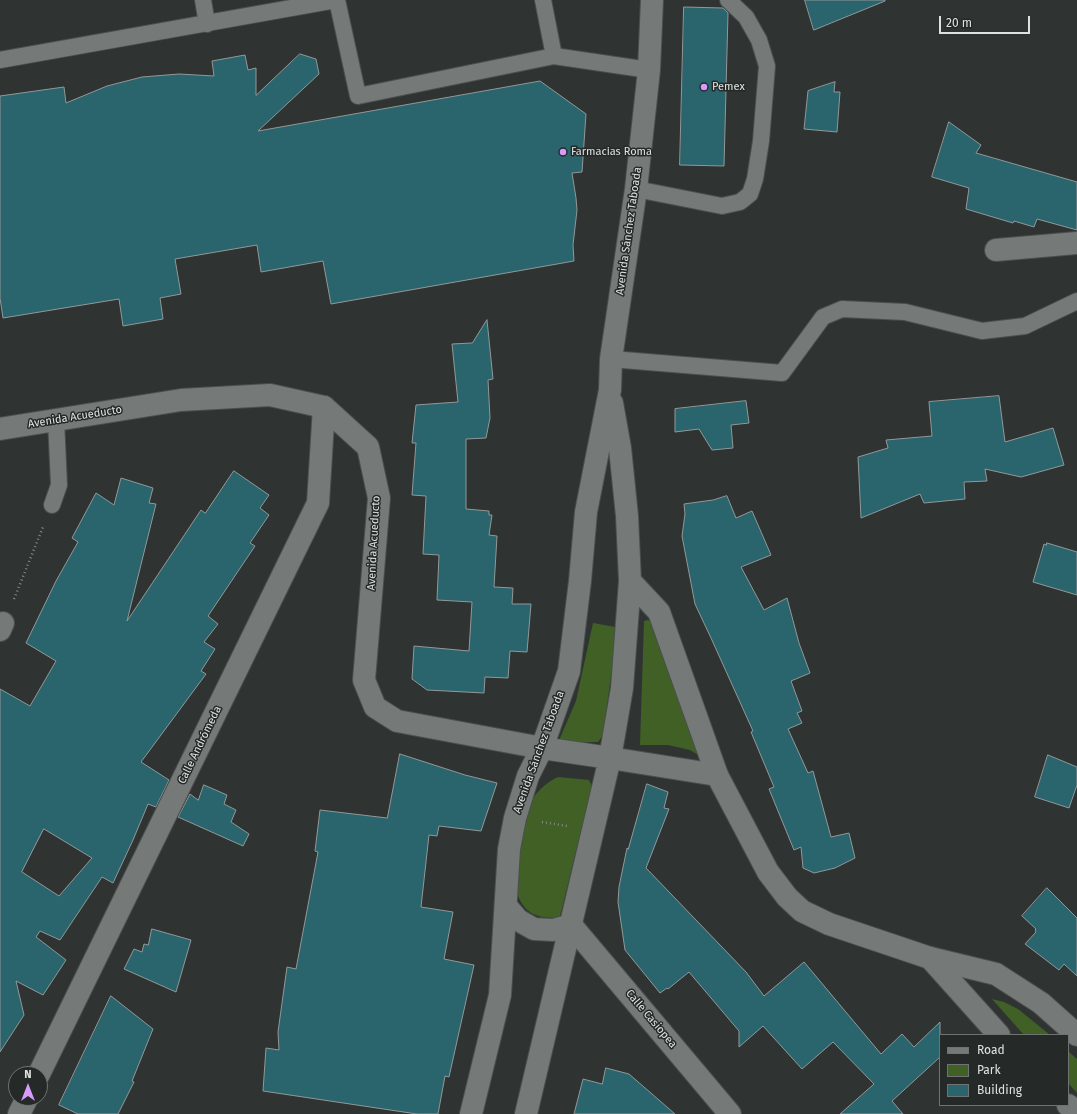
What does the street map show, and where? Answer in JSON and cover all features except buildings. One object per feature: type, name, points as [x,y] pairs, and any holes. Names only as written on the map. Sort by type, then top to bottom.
[{"type":"main road","name":"Avenida Sánchez Taboada","points":[[471,1114],[500,995],[509,849],[515,818],[528,776],[542,748],[569,671],[580,582],[586,512],[610,390],[611,359],[636,190],[649,70],[652,0]]},
{"type":"main road","points":[[996,250],[1077,244]]},
{"type":"main road","name":"Avenida Sánchez Taboada","points":[[526,1114],[610,758],[622,688],[630,582],[627,516],[621,455],[610,390]]},
{"type":"main road","name":"Avenida Acueducto","points":[[0,430],[181,400],[270,395],[324,406],[368,447],[379,498],[364,680],[375,707],[397,721],[542,748],[717,775]]},
{"type":"main road","name":"Calle Andrómeda","points":[[43,1066],[318,503],[324,406]]},
{"type":"main road","points":[[630,582],[659,612],[717,775],[768,872],[787,897],[802,911],[829,924],[930,958],[996,974],[1041,1003],[1077,1035]]},
{"type":"main road","points":[[506,906],[518,920],[534,929],[553,930],[571,925]]},
{"type":"main road","name":"Calle Casiopea","points":[[571,925],[730,1114]]},
{"type":"main road","points":[[930,958],[998,1034]]},
{"type":"main road","points":[[1069,1106],[1077,1113]]},
{"type":"lane","points":[[203,0],[207,24]]},
{"type":"lane","points":[[0,60],[336,0],[358,96],[554,56],[649,70]]},
{"type":"lane","points":[[543,0],[554,56]]},
{"type":"lane","points":[[636,190],[722,206],[740,202],[750,194],[755,179],[761,141],[767,66],[759,40],[746,17],[728,0]]},
{"type":"lane","points":[[611,359],[782,373],[823,317],[842,309],[905,312],[982,332],[1025,326],[1077,301]]},
{"type":"lane","points":[[52,505],[58,485],[56,420]]},
{"type":"path","points":[[2,627],[52,505]]},
{"type":"path","points":[[515,818],[593,830]]},
{"type":"green space","points":[[648,620],[653,622],[703,758],[690,750],[668,745],[640,745],[644,621]]},
{"type":"green space","points":[[593,623],[615,627],[613,661],[603,735],[598,742],[561,743],[560,738],[576,701]]},
{"type":"green space","points":[[558,777],[589,780],[592,786],[560,916],[548,918],[530,912],[521,901],[515,887],[514,866],[526,816],[531,802],[545,785]]},
{"type":"green space","points":[[992,999],[1004,1002],[1018,1009],[1049,1034],[1023,1034]]},
{"type":"green space","points":[[1069,1052],[1077,1059],[1077,1093],[1069,1084]]},
{"type":"place","name":"Pemex","points":[[704,87]]},
{"type":"place","name":"Farmacias Roma","points":[[563,152]]}]
